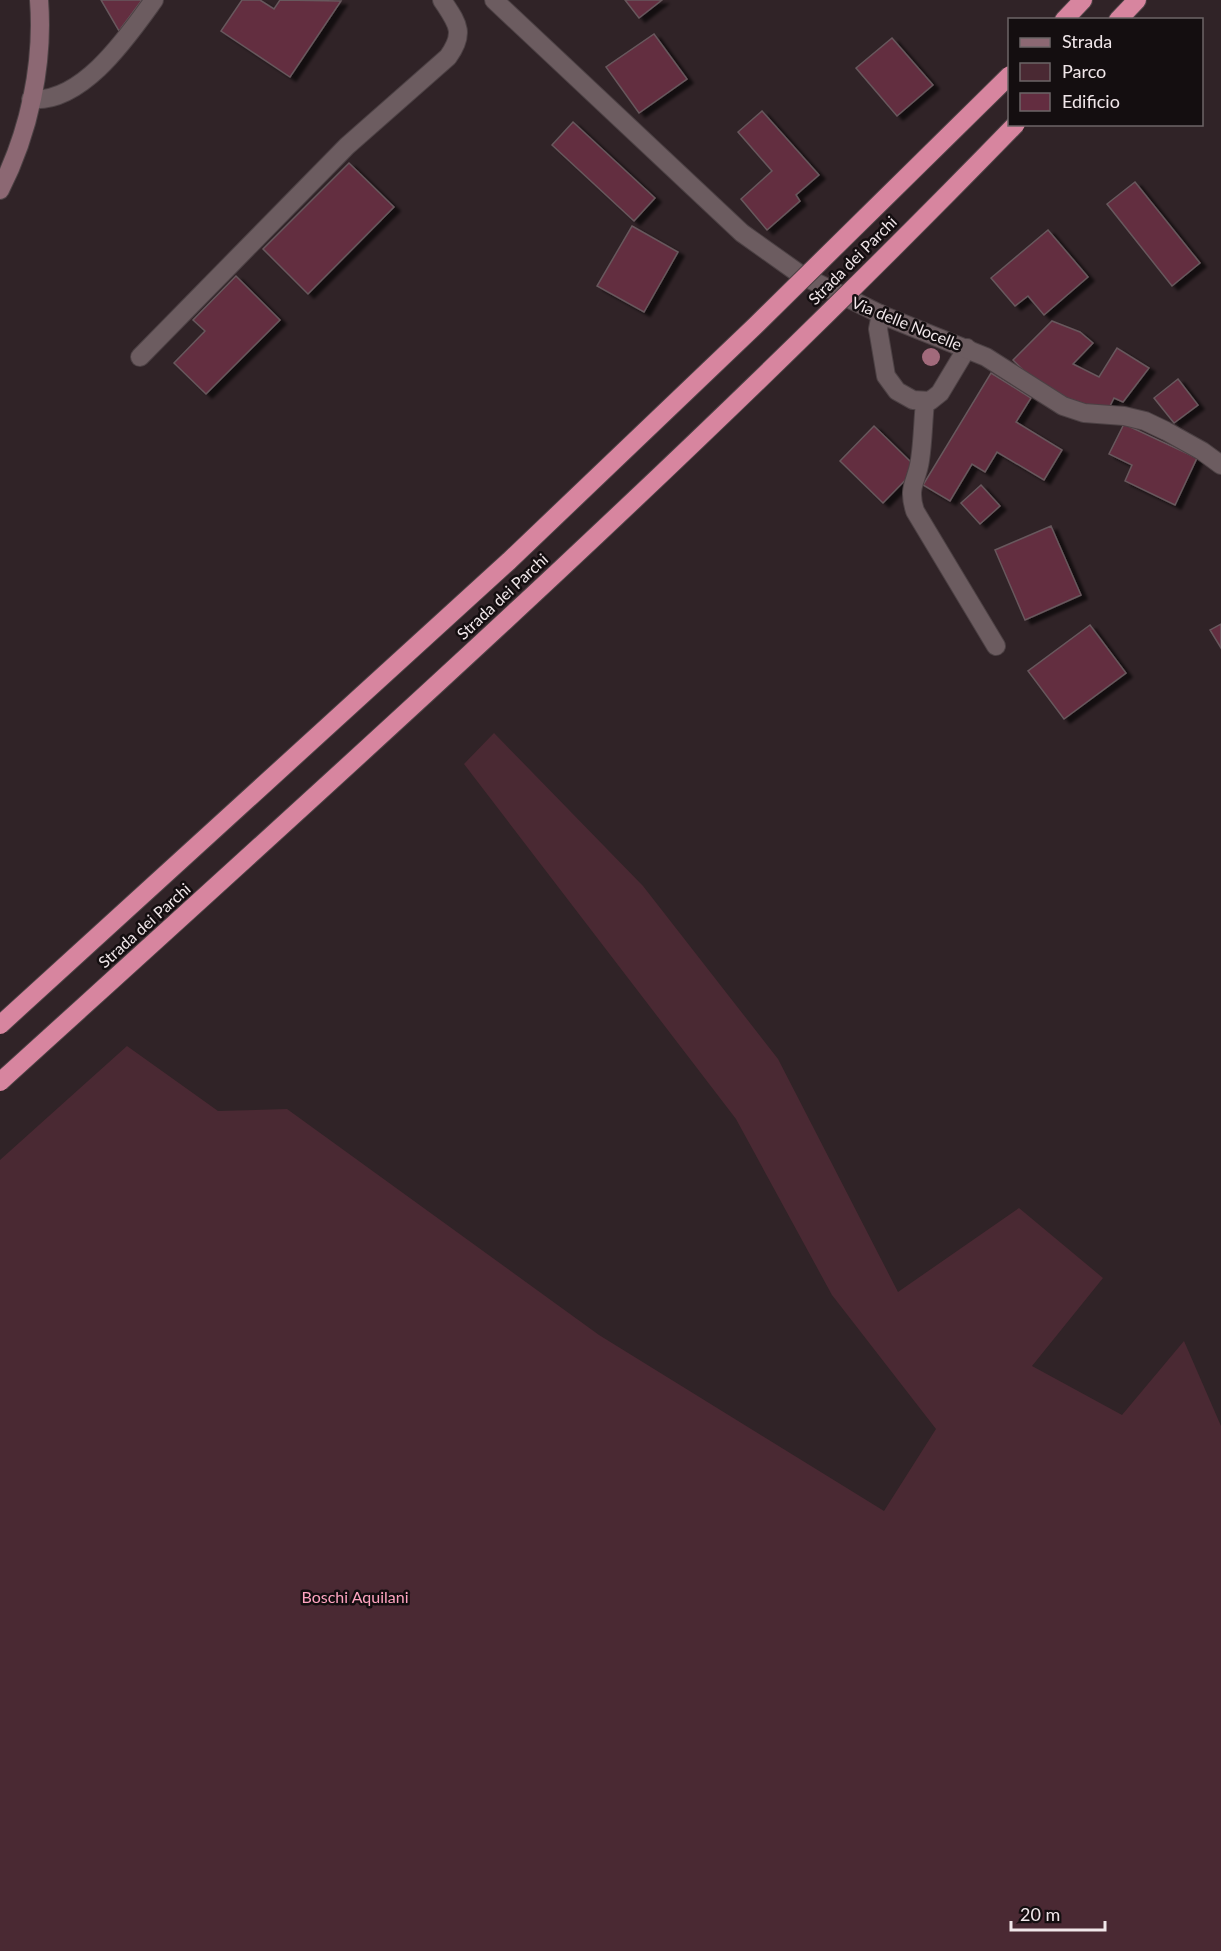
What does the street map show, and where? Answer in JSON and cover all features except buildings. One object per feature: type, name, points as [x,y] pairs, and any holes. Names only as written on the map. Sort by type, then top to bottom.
[{"type":"highway","points":[[1066,18],[1083,0]]},
{"type":"highway","points":[[1121,18],[1137,0]]},
{"type":"highway","name":"Strada dei Parchi","points":[[0,1025],[509,561],[755,326],[1008,77]]},
{"type":"highway","name":"Strada dei Parchi","points":[[0,1082],[536,592],[789,350],[1014,126]]},
{"type":"main road","points":[[0,190],[21,140],[31,99],[39,41],[39,0]]},
{"type":"street","points":[[31,99],[44,99],[61,94],[96,70],[117,50],[154,0]]},
{"type":"street","points":[[140,357],[347,146],[448,57],[457,42],[458,28],[442,0]]},
{"type":"street","name":"Via delle Nocelle","points":[[494,0],[754,243],[801,275],[881,314],[967,348],[1007,369],[1063,406],[1084,413],[1124,416],[1144,421],[1202,451],[1221,465]]},
{"type":"street","points":[[881,314],[879,329],[886,376],[902,394],[925,402],[930,401],[940,393],[967,348]]},
{"type":"street","points":[[925,402],[920,461],[912,486],[912,502],[915,511],[996,646]]},
{"type":"green space","name":"Boschi Aquilani","points":[[494,733],[643,886],[778,1059],[898,1292],[1019,1208],[1103,1278],[1032,1366],[1122,1415],[1184,1341],[1221,1426],[1221,1951],[0,1951],[0,1160],[127,1046],[218,1111],[287,1109],[599,1335],[884,1511],[936,1429],[832,1295],[736,1119],[464,764]]}]
